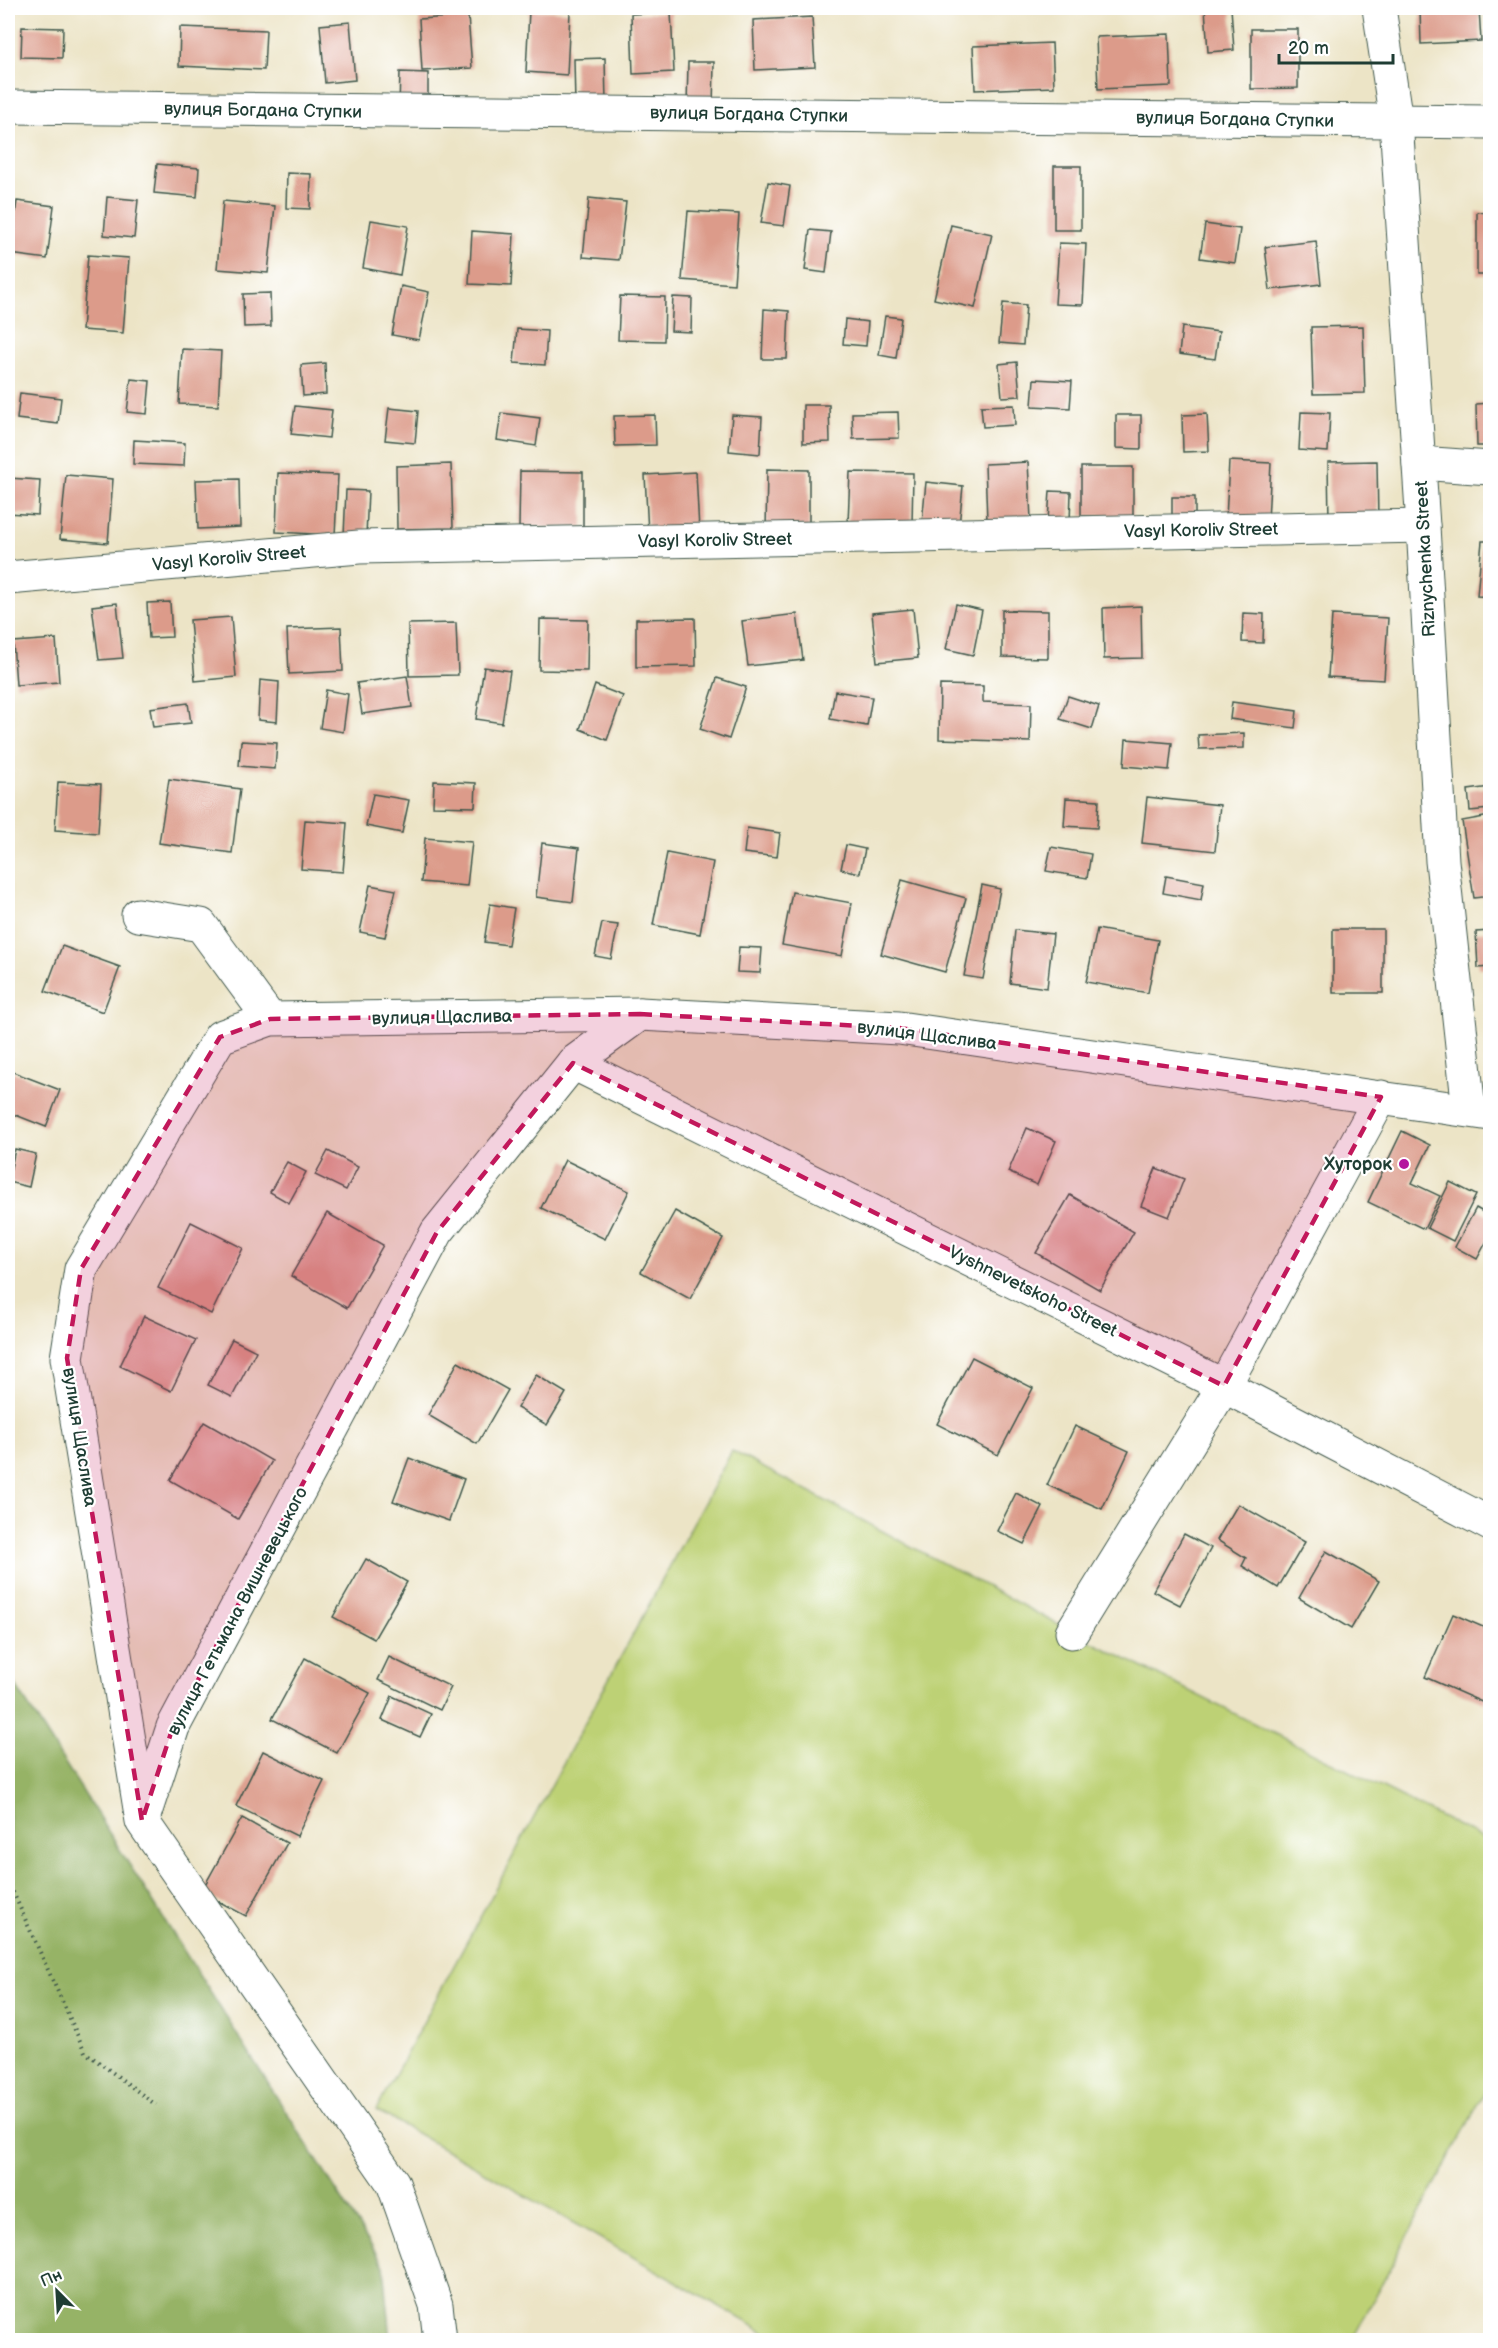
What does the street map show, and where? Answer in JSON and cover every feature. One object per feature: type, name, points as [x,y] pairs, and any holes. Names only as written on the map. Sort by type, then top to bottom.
[{"type":"street","name":"Riznychenka Street","points":[[1379,8],[1396,121],[1423,526],[1442,861],[1480,1112]]},
{"type":"street","name":"вулиця Богдана Ступки","points":[[8,107],[1491,122]]},
{"type":"street","points":[[1419,463],[1491,468]]},
{"type":"street","name":"Vasyl Koroliv Street","points":[[8,578],[359,547],[1423,526]]},
{"type":"street","points":[[138,915],[201,925],[270,1019]]},
{"type":"street","name":"вулиця Щаслива","points":[[142,1821],[67,1358],[81,1269],[220,1037],[270,1019],[640,1014],[899,1028],[1480,1112]]},
{"type":"street","name":"вулиця Гетьмана Вишневецького","points":[[142,1821],[174,1726],[437,1232],[573,1063],[640,1014]]},
{"type":"street","name":"Vyshnevetskoho Street","points":[[573,1063],[1224,1386],[1491,1524]]},
{"type":"street","points":[[1072,1632],[1224,1386],[1382,1097]]},
{"type":"street","points":[[142,1821],[393,2183],[436,2305],[440,2340]]},
{"type":"path","points":[[8,1881],[85,2052],[156,2105]]},
{"type":"highlighted area","points":[[640,1014],[899,1028],[1381,1097],[1224,1386],[573,1063],[437,1232],[173,1727],[142,1821],[67,1358],[81,1269],[220,1037],[270,1019]]},
{"type":"green space","points":[[732,1451],[1072,1632],[1490,1842],[1490,2082],[1352,2340],[778,2340],[376,2110]]},
{"type":"green space","points":[[9,1675],[384,2266],[391,2340],[8,2340]]},
{"type":"building","points":[[1205,8],[1231,8],[1234,50],[1208,52]]},
{"type":"building","points":[[1479,8],[1481,41],[1421,44],[1420,9]]},
{"type":"building","points":[[529,10],[570,12],[567,75],[526,72]]},
{"type":"building","points":[[671,12],[674,72],[633,74],[631,14]]},
{"type":"building","points":[[468,16],[472,68],[422,71],[419,19]]},
{"type":"building","points":[[812,17],[815,67],[755,70],[753,20]]},
{"type":"building","points":[[350,22],[355,80],[325,83],[320,25]]},
{"type":"building","points":[[22,27],[63,28],[62,58],[21,57]]},
{"type":"building","points":[[180,27],[266,30],[264,70],[179,66]]},
{"type":"building","points":[[1251,29],[1298,29],[1298,88],[1251,89]]},
{"type":"building","points":[[1169,34],[1171,86],[1098,89],[1096,37]]},
{"type":"building","points":[[1052,43],[1054,87],[975,90],[973,46]]},
{"type":"building","points":[[605,58],[606,104],[575,105],[574,59]]},
{"type":"building","points":[[688,62],[714,62],[713,108],[687,107]]},
{"type":"building","points":[[400,72],[428,73],[428,107],[399,107]]},
{"type":"building","points":[[157,164],[199,168],[197,197],[154,193]]},
{"type":"building","points":[[1054,166],[1081,166],[1081,230],[1054,230]]},
{"type":"building","points":[[287,173],[311,174],[310,209],[286,208]]},
{"type":"building","points":[[768,182],[790,186],[784,226],[761,223]]},
{"type":"building","points":[[107,197],[138,200],[134,238],[104,235]]},
{"type":"building","points":[[589,198],[626,202],[619,260],[583,257]]},
{"type":"building","points":[[17,201],[54,206],[47,259],[10,254]]},
{"type":"building","points":[[223,201],[275,206],[268,273],[217,269]]},
{"type":"building","points":[[688,211],[739,214],[734,284],[682,280]]},
{"type":"building","points":[[1477,212],[1490,213],[1490,275],[1477,275]]},
{"type":"building","points":[[371,220],[408,226],[400,275],[363,268]]},
{"type":"building","points":[[1205,224],[1240,229],[1235,263],[1200,258]]},
{"type":"building","points":[[951,225],[992,234],[975,308],[934,299]]},
{"type":"building","points":[[810,230],[831,232],[826,273],[805,270]]},
{"type":"building","points":[[472,231],[514,234],[511,286],[469,284]]},
{"type":"building","points":[[1316,241],[1321,284],[1270,290],[1265,247]]},
{"type":"building","points":[[1059,243],[1086,244],[1083,305],[1055,304]]},
{"type":"building","points":[[88,255],[129,258],[123,333],[82,330]]},
{"type":"building","points":[[401,286],[429,292],[419,340],[392,335]]},
{"type":"building","points":[[270,293],[271,326],[244,327],[243,294]]},
{"type":"building","points":[[620,296],[665,297],[664,341],[618,340]]},
{"type":"building","points":[[673,297],[692,298],[691,332],[671,331]]},
{"type":"building","points":[[1003,303],[1026,305],[1023,345],[999,343]]},
{"type":"building","points":[[764,309],[789,311],[787,359],[762,359]]},
{"type":"building","points":[[885,316],[901,318],[896,358],[879,355]]},
{"type":"building","points":[[845,319],[868,322],[866,346],[843,344]]},
{"type":"building","points":[[1363,326],[1365,393],[1313,394],[1311,327]]},
{"type":"building","points":[[1182,327],[1219,332],[1215,359],[1179,354]]},
{"type":"building","points":[[517,329],[547,331],[545,365],[514,363]]},
{"type":"building","points":[[182,349],[221,351],[218,406],[179,404]]},
{"type":"building","points":[[1017,362],[1020,396],[1002,397],[999,364]]},
{"type":"building","points":[[325,363],[326,394],[303,396],[301,365]]},
{"type":"building","points":[[131,379],[150,381],[147,414],[127,412]]},
{"type":"building","points":[[1034,379],[1072,381],[1070,408],[1032,406]]},
{"type":"building","points":[[20,393],[61,398],[58,424],[17,419]]},
{"type":"building","points":[[1490,403],[1490,446],[1477,446],[1476,404]]},
{"type":"building","points":[[803,405],[829,405],[830,442],[803,443]]},
{"type":"building","points":[[1014,405],[1015,425],[983,427],[981,406]]},
{"type":"building","points":[[295,406],[332,410],[329,438],[291,434]]},
{"type":"building","points":[[389,408],[418,411],[415,443],[385,440]]},
{"type":"building","points":[[898,412],[899,438],[853,439],[852,413]]},
{"type":"building","points":[[1301,412],[1330,413],[1328,452],[1299,450]]},
{"type":"building","points":[[501,413],[540,418],[536,446],[497,440]]},
{"type":"building","points":[[1207,414],[1209,451],[1183,452],[1182,415]]},
{"type":"building","points":[[655,415],[656,445],[615,446],[614,416]]},
{"type":"building","points":[[732,415],[762,417],[760,454],[729,451]]},
{"type":"building","points":[[1116,415],[1141,415],[1141,449],[1116,448]]},
{"type":"building","points":[[134,440],[185,443],[184,466],[133,464]]},
{"type":"building","points":[[1229,461],[1271,463],[1268,521],[1226,519]]},
{"type":"building","points":[[1377,461],[1378,520],[1329,521],[1328,462]]},
{"type":"building","points":[[1028,462],[1031,519],[987,521],[985,464]]},
{"type":"building","points":[[451,464],[453,528],[397,529],[396,466]]},
{"type":"building","points":[[1081,467],[1133,467],[1133,516],[1081,516]]},
{"type":"building","points":[[767,469],[809,470],[809,533],[766,532]]},
{"type":"building","points":[[520,471],[583,472],[583,528],[519,527]]},
{"type":"building","points":[[696,472],[699,530],[648,533],[645,475]]},
{"type":"building","points":[[850,472],[913,473],[912,526],[848,524]]},
{"type":"building","points":[[278,473],[338,475],[335,535],[276,532]]},
{"type":"building","points":[[66,475],[113,479],[108,543],[60,539]]},
{"type":"building","points":[[8,478],[40,480],[38,515],[8,513]]},
{"type":"building","points":[[239,479],[240,527],[198,529],[196,480]]},
{"type":"building","points":[[926,482],[963,486],[959,526],[922,523]]},
{"type":"building","points":[[346,490],[368,491],[366,536],[344,536]]},
{"type":"building","points":[[1050,491],[1071,492],[1070,522],[1048,521]]},
{"type":"building","points":[[1172,497],[1195,497],[1195,522],[1172,522]]},
{"type":"building","points":[[1482,541],[1490,541],[1490,597],[1477,596]]},
{"type":"building","points":[[170,602],[172,637],[149,638],[147,603]]},
{"type":"building","points":[[117,603],[123,658],[99,660],[92,606]]},
{"type":"building","points":[[956,604],[982,610],[973,655],[946,649]]},
{"type":"building","points":[[1141,606],[1142,658],[1104,659],[1103,608]]},
{"type":"building","points":[[913,609],[918,658],[877,662],[872,613]]},
{"type":"building","points":[[1002,610],[1048,611],[1048,658],[1002,657]]},
{"type":"building","points":[[1243,613],[1264,614],[1263,643],[1242,642]]},
{"type":"building","points":[[797,614],[803,660],[748,666],[742,621]]},
{"type":"building","points":[[1332,615],[1388,618],[1384,680],[1328,677]]},
{"type":"building","points":[[231,617],[236,677],[195,681],[190,620]]},
{"type":"building","points":[[695,618],[696,666],[636,667],[636,619]]},
{"type":"building","points":[[540,619],[588,620],[587,671],[539,670]]},
{"type":"building","points":[[456,623],[458,675],[409,676],[408,624]]},
{"type":"building","points":[[341,627],[343,671],[289,674],[287,629]]},
{"type":"building","points":[[56,639],[59,682],[16,685],[13,642]]},
{"type":"building","points":[[484,667],[510,671],[502,723],[476,719]]},
{"type":"building","points":[[407,676],[412,707],[362,714],[357,683]]},
{"type":"building","points":[[717,678],[746,687],[729,739],[700,729]]},
{"type":"building","points":[[260,680],[279,682],[277,722],[258,720]]},
{"type":"building","points":[[595,685],[623,696],[607,740],[580,729]]},
{"type":"building","points":[[940,685],[983,686],[983,702],[1031,704],[1030,742],[939,739]]},
{"type":"building","points":[[326,690],[348,694],[343,732],[320,728]]},
{"type":"building","points":[[835,691],[872,697],[867,726],[830,719]]},
{"type":"building","points":[[1068,696],[1099,706],[1092,729],[1060,719]]},
{"type":"building","points":[[1232,702],[1297,711],[1295,728],[1230,719]]},
{"type":"building","points":[[188,703],[191,723],[153,727],[150,708]]},
{"type":"building","points":[[1244,733],[1244,748],[1199,749],[1198,735]]},
{"type":"building","points":[[1126,739],[1172,743],[1169,770],[1124,766]]},
{"type":"building","points":[[241,741],[277,743],[275,769],[239,766]]},
{"type":"building","points":[[169,779],[240,789],[232,853],[159,843]]},
{"type":"building","points":[[434,781],[476,783],[475,807],[433,806]]},
{"type":"building","points":[[58,782],[101,784],[98,833],[55,830]]},
{"type":"building","points":[[1490,787],[1490,809],[1470,811],[1468,790]]},
{"type":"building","points":[[373,794],[409,800],[402,833],[366,826]]},
{"type":"building","points":[[1147,797],[1220,805],[1215,851],[1142,843]]},
{"type":"building","points":[[1066,798],[1099,800],[1097,828],[1064,826]]},
{"type":"building","points":[[1490,816],[1490,896],[1474,898],[1462,821]]},
{"type":"building","points":[[305,820],[347,823],[343,872],[301,869]]},
{"type":"building","points":[[747,828],[780,833],[777,857],[744,853]]},
{"type":"building","points":[[425,838],[472,842],[467,886],[421,882]]},
{"type":"building","points":[[542,843],[579,848],[573,902],[536,897]]},
{"type":"building","points":[[846,845],[865,849],[860,873],[841,869]]},
{"type":"building","points":[[1051,847],[1091,854],[1087,878],[1046,871]]},
{"type":"building","points":[[667,853],[713,862],[700,934],[653,925]]},
{"type":"building","points":[[1166,876],[1204,883],[1201,900],[1163,893]]},
{"type":"building","points":[[902,880],[966,898],[945,972],[881,954]]},
{"type":"building","points":[[370,885],[396,890],[385,937],[360,932]]},
{"type":"building","points":[[982,885],[1000,889],[983,979],[964,976]]},
{"type":"building","points":[[792,892],[852,903],[842,956],[782,945]]},
{"type":"building","points":[[490,904],[514,908],[508,945],[484,942]]},
{"type":"building","points":[[602,923],[618,925],[611,959],[595,956]]},
{"type":"building","points":[[1097,929],[1158,940],[1148,993],[1086,982]]},
{"type":"building","points":[[1333,929],[1383,929],[1383,993],[1333,993]]},
{"type":"building","points":[[1015,930],[1053,934],[1047,988],[1010,983]]},
{"type":"building","points":[[1490,931],[1490,967],[1478,968],[1476,932]]},
{"type":"building","points":[[62,946],[120,967],[103,1012],[45,991]]},
{"type":"building","points":[[739,947],[762,948],[760,973],[737,972]]},
{"type":"building","points":[[8,1070],[60,1090],[46,1127],[8,1112]]},
{"type":"building","points":[[1027,1128],[1056,1141],[1037,1185],[1008,1172]]},
{"type":"building","name":"Хуторок","points":[[1402,1131],[1430,1145],[1412,1183],[1440,1196],[1424,1229],[1368,1202]]},
{"type":"building","points":[[15,1149],[36,1154],[29,1187],[8,1182]]},
{"type":"building","points":[[328,1151],[358,1167],[346,1190],[315,1175]]},
{"type":"building","points":[[565,1160],[629,1191],[605,1239],[541,1208]]},
{"type":"building","points":[[287,1162],[306,1172],[289,1203],[270,1192]]},
{"type":"building","points":[[1156,1168],[1184,1179],[1169,1217],[1141,1206]]},
{"type":"building","points":[[1450,1182],[1476,1195],[1453,1241],[1427,1228]]},
{"type":"building","points":[[1070,1195],[1134,1232],[1100,1290],[1036,1253]]},
{"type":"building","points":[[1476,1208],[1490,1216],[1490,1235],[1477,1259],[1455,1247]]},
{"type":"building","points":[[675,1211],[723,1238],[690,1299],[641,1272]]},
{"type":"building","points":[[327,1213],[383,1245],[347,1308],[291,1276]]},
{"type":"building","points":[[191,1222],[243,1248],[211,1314],[158,1288]]},
{"type":"building","points":[[144,1316],[196,1340],[171,1391],[120,1366]]},
{"type":"building","points":[[232,1339],[256,1351],[232,1397],[208,1385]]},
{"type":"building","points":[[972,1357],[1033,1388],[998,1455],[937,1424]]},
{"type":"building","points":[[458,1362],[508,1390],[477,1444],[428,1415]]},
{"type":"building","points":[[536,1375],[566,1393],[547,1425],[517,1408]]},
{"type":"building","points":[[204,1422],[272,1461],[238,1519],[170,1480]]},
{"type":"building","points":[[1075,1426],[1129,1451],[1102,1509],[1047,1485]]},
{"type":"building","points":[[409,1458],[464,1479],[449,1521],[393,1501]]},
{"type":"building","points":[[1016,1493],[1043,1507],[1024,1544],[997,1531]]},
{"type":"building","points":[[1238,1504],[1305,1542],[1278,1588],[1242,1566],[1246,1558],[1217,1540]]},
{"type":"building","points":[[1184,1534],[1211,1548],[1180,1605],[1153,1591]]},
{"type":"building","points":[[1326,1551],[1379,1581],[1351,1629],[1299,1598]]},
{"type":"building","points":[[366,1559],[407,1582],[374,1639],[333,1617]]},
{"type":"building","points":[[1453,1614],[1490,1630],[1490,1688],[1484,1703],[1425,1677]]},
{"type":"building","points":[[389,1657],[451,1687],[440,1710],[378,1680]]},
{"type":"building","points":[[305,1658],[370,1693],[337,1753],[272,1719]]},
{"type":"building","points":[[392,1696],[431,1714],[420,1737],[382,1720]]},
{"type":"building","points":[[263,1751],[324,1781],[297,1836],[236,1806]]},
{"type":"building","points":[[242,1818],[287,1843],[246,1916],[201,1892]]},
{"type":"place","name":"Хуторок","points":[[1404,1164]]}]
